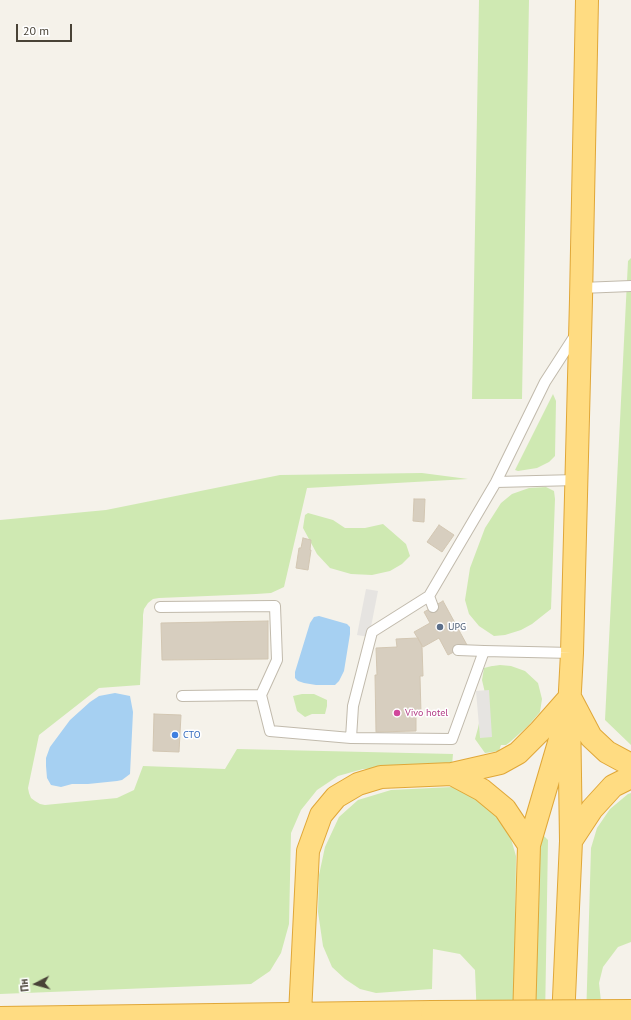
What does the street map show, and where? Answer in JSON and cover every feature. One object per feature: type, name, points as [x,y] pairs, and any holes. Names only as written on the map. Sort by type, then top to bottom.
[{"type":"highway","points":[[563,1020],[572,841],[570,703],[577,480],[587,0]]},
{"type":"highway","points":[[570,703],[591,737],[607,752],[631,765]]},
{"type":"highway","points":[[300,1014],[308,851],[321,815],[336,798],[358,784],[375,778],[452,774],[500,763],[518,753],[570,703]]},
{"type":"highway","points":[[524,1020],[529,845],[570,703]]},
{"type":"highway","points":[[452,774],[482,790],[505,809],[529,845]]},
{"type":"highway","points":[[572,841],[592,808],[613,786],[631,777]]},
{"type":"highway","points":[[9,1019],[432,1012],[631,1011]]},
{"type":"lane","points":[[581,288],[631,286]]},
{"type":"lane","points":[[351,738],[353,706],[372,632],[429,596],[496,482],[545,382],[580,328]]},
{"type":"lane","points":[[496,482],[577,480]]},
{"type":"lane","points":[[429,596],[433,607]]},
{"type":"lane","points":[[160,607],[275,606],[277,660],[261,695],[270,731],[351,738],[452,739],[484,651]]},
{"type":"lane","points":[[458,650],[572,653]]},
{"type":"lane","points":[[182,696],[261,695]]},
{"type":"green space","points":[[479,0],[529,0],[522,399],[472,399]]},
{"type":"green space","points":[[631,258],[631,745],[605,720],[628,261]]},
{"type":"green space","points":[[553,394],[556,401],[555,456],[549,462],[537,468],[518,471],[515,470]]},
{"type":"green space","points":[[422,473],[468,479],[307,488],[284,587],[271,593],[153,599],[144,609],[143,615],[140,685],[99,688],[39,735],[28,788],[31,798],[40,804],[45,805],[117,798],[134,790],[143,766],[225,769],[237,749],[453,754],[452,765],[363,769],[338,776],[317,790],[301,810],[291,833],[289,924],[281,953],[270,971],[251,984],[0,994],[0,520],[106,510],[280,475]]},
{"type":"green space","points":[[546,487],[554,491],[555,499],[551,609],[532,624],[521,630],[505,635],[494,636],[479,626],[469,614],[465,600],[470,568],[485,528],[501,503],[512,494],[529,488]]},
{"type":"green space","points":[[308,513],[333,520],[345,528],[365,528],[383,524],[406,544],[410,556],[402,564],[390,571],[372,575],[351,574],[330,568],[317,554],[303,528],[305,515]]},
{"type":"green space","points":[[500,665],[511,666],[525,671],[538,683],[542,699],[540,712],[528,726],[510,742],[506,745],[501,745],[499,751],[485,753],[475,739],[485,693],[482,680],[484,668]]},
{"type":"green space","points":[[314,694],[327,700],[325,714],[312,714],[305,717],[297,711],[293,696]]},
{"type":"green space","points":[[452,787],[483,802],[500,819],[509,832],[516,856],[514,1015],[477,1020],[475,970],[460,954],[433,949],[432,989],[376,993],[360,989],[345,979],[332,967],[323,946],[318,912],[319,875],[325,847],[339,817],[358,800],[391,790]]},
{"type":"green space","points":[[631,793],[631,942],[618,947],[603,967],[599,983],[603,1020],[586,1020],[591,848],[597,828],[610,809]]},
{"type":"green space","points":[[543,835],[548,840],[545,1020],[535,1020],[534,990],[540,841]]},
{"type":"shaded area","points":[[366,589],[378,591],[369,637],[357,635]]},
{"type":"shaded area","points":[[489,690],[492,737],[480,738],[476,691]]},
{"type":"water","points":[[319,616],[347,624],[350,627],[344,671],[339,681],[335,685],[316,685],[304,683],[295,678],[295,672],[310,623],[314,617]]},
{"type":"water","points":[[115,693],[130,696],[133,712],[130,774],[122,780],[117,781],[72,784],[61,787],[51,785],[47,778],[46,766],[46,758],[50,747],[70,720],[90,702],[99,696]]},
{"type":"building","points":[[414,499],[425,499],[424,522],[413,521]]},
{"type":"building","points":[[439,525],[454,535],[442,552],[427,542]]},
{"type":"building","points":[[303,538],[311,540],[308,570],[296,568],[299,548],[301,548]]},
{"type":"building","name":"UPG","points":[[443,601],[467,645],[448,655],[439,638],[423,647],[414,632],[430,623],[424,612]]},
{"type":"building","points":[[268,621],[268,659],[162,660],[161,623]]},
{"type":"building","points":[[418,638],[422,646],[423,676],[420,676],[421,714],[416,715],[416,731],[376,732],[376,648],[397,647],[396,639]]},
{"type":"building","points":[[154,714],[181,715],[179,752],[153,751]]},
{"type":"place","name":"UPG","points":[[440,627]]},
{"type":"place","name":"Vivo hotel","points":[[397,713]]},
{"type":"place","name":"СТО","points":[[175,735]]}]
